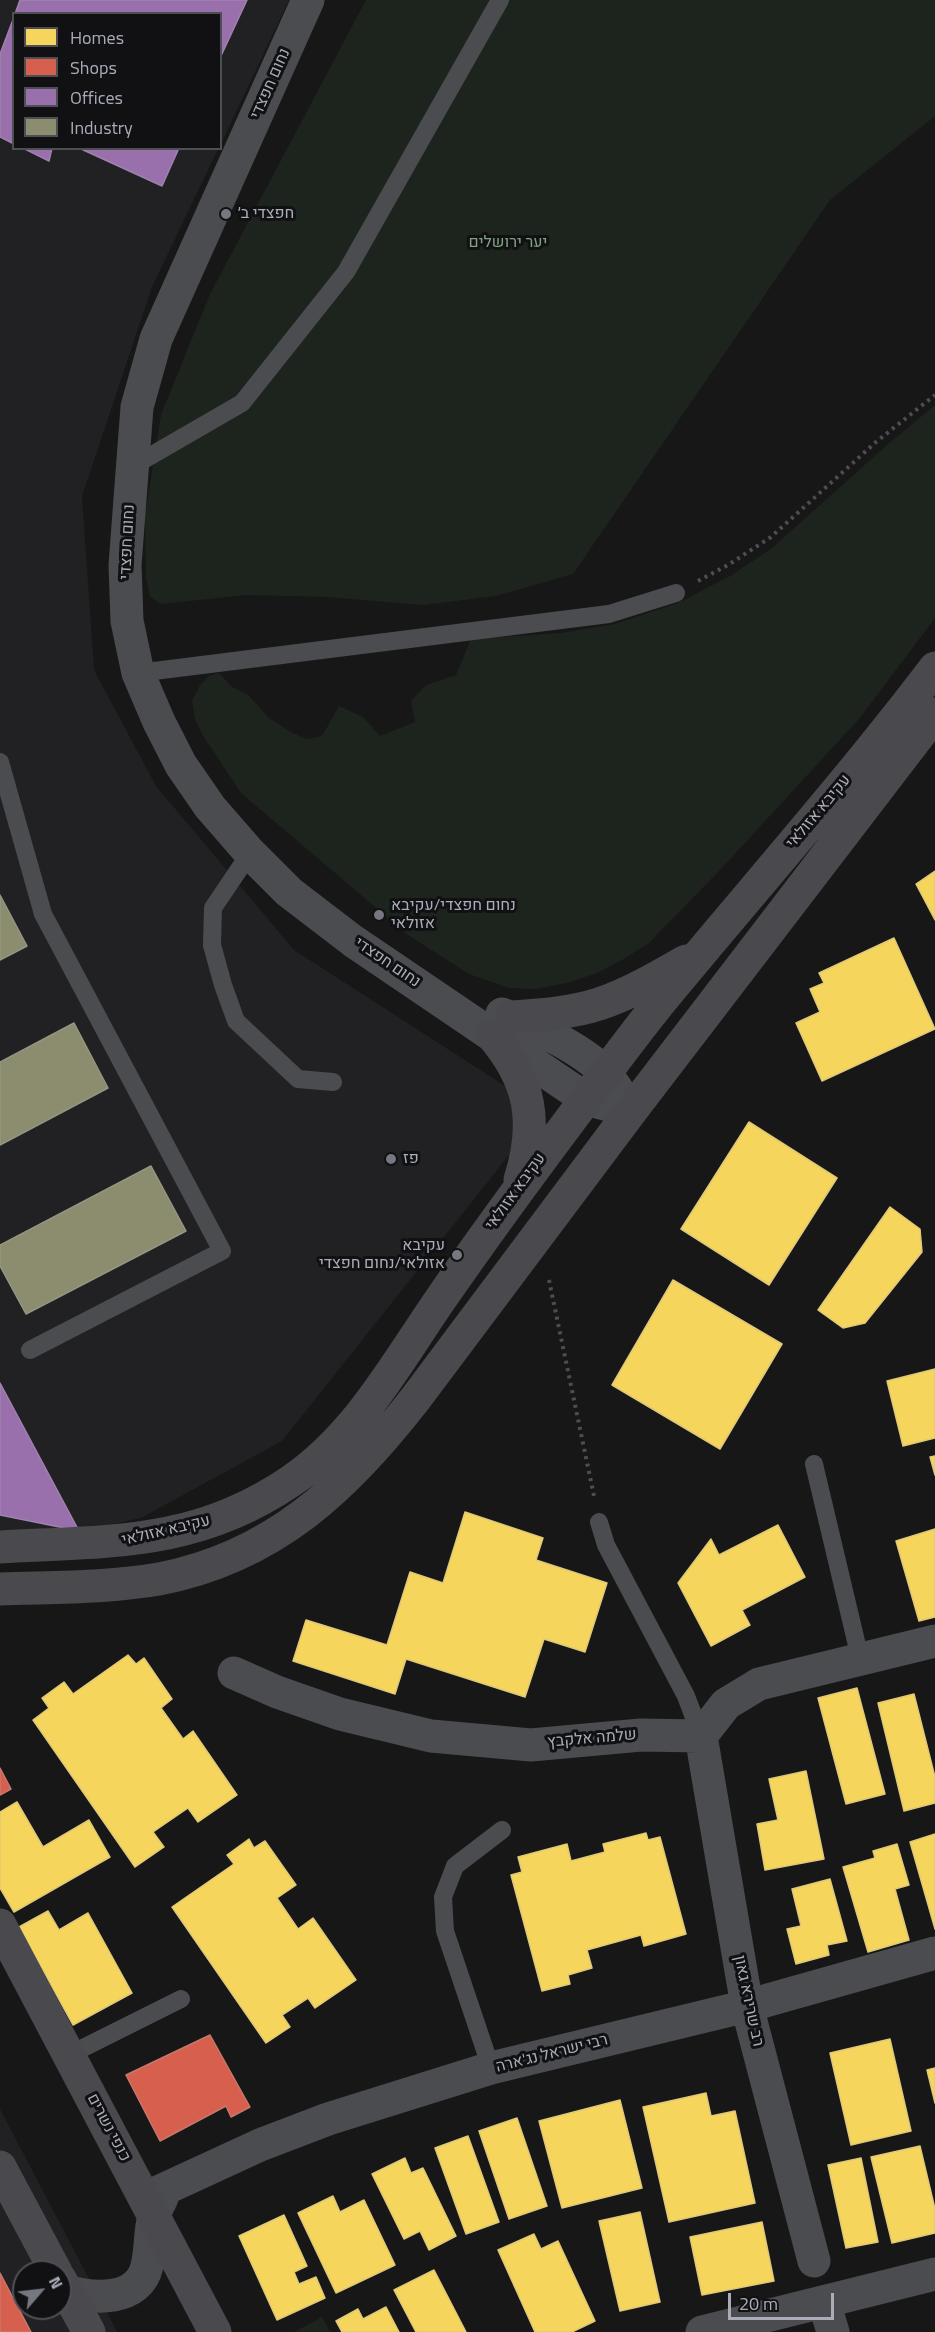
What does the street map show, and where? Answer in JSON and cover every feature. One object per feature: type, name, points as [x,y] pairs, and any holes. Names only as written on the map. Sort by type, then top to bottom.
[{"type":"street","name":"נחום חפצדי","points":[[308,0],[156,339],[137,407],[125,565],[127,621],[138,673],[181,765],[210,807],[250,853],[289,892],[353,941],[434,994],[502,1026],[548,1034],[596,1086],[631,1111]]},
{"type":"street","name":"עקיבא אזולאי","points":[[0,1547],[120,1542],[175,1532],[229,1515],[291,1481],[316,1461],[352,1426],[516,1193],[665,996],[866,756],[935,668]]},
{"type":"street","name":"עקיבא אזולאי","points":[[0,1589],[110,1585],[158,1579],[203,1568],[239,1553],[287,1527],[354,1472],[387,1435],[935,714]]},
{"type":"street","points":[[516,1193],[529,1141],[529,1104],[502,1026],[597,1004],[636,988],[704,952]]},
{"type":"street","points":[[701,1736],[726,1704],[759,1684],[935,1641]]},
{"type":"street","name":"שלמה אלקבץ","points":[[234,1673],[277,1692],[340,1714],[431,1736],[531,1745],[641,1735],[701,1736]]},
{"type":"street","name":"רב שרירא גאון","points":[[701,1736],[747,2006],[814,2261]]},
{"type":"street","name":"כנפי נשרים","points":[[0,1925],[215,2332]]},
{"type":"street","name":"רבי ישראל נג'ארה","points":[[72,2288],[85,2296],[101,2297],[121,2294],[135,2286],[147,2265],[150,2207],[161,2200],[177,2182],[260,2145],[327,2119],[491,2068],[747,2006],[935,1953]]},
{"type":"street","points":[[0,2167],[50,2260]]},
{"type":"street","points":[[702,2332],[829,2317],[935,2274]]},
{"type":"street","points":[[72,2301],[89,2332]]},
{"type":"lane","points":[[133,466],[242,403],[346,272],[500,0]]},
{"type":"lane","points":[[138,673],[609,614],[676,593]]},
{"type":"lane","points":[[0,762],[43,914],[222,1251],[30,1350]]},
{"type":"lane","points":[[250,853],[213,908],[212,945],[236,1021],[298,1079],[333,1082]]},
{"type":"lane","points":[[814,1464],[860,1658]]},
{"type":"lane","points":[[599,1522],[606,1545],[686,1696],[701,1736]]},
{"type":"lane","points":[[491,2068],[445,1931],[443,1896],[455,1866],[502,1830]]},
{"type":"lane","points":[[69,2055],[181,1999]]},
{"type":"path","points":[[676,593],[728,565],[771,537],[876,442],[935,395]]},
{"type":"path","points":[[540,1232],[599,1522]]},
{"type":"shaded area","points":[[0,0],[289,0],[222,142],[222,12],[12,12],[12,150],[218,150],[152,287],[82,496],[94,670],[156,786],[294,950],[544,1111],[282,1441],[141,1518],[0,1548]]},
{"type":"shaded area","points":[[0,2109],[117,2332],[0,2332]]},
{"type":"green space","name":"יער ירושלים","points":[[366,0],[935,0],[935,116],[830,200],[573,574],[496,596],[423,605],[327,597],[246,595],[161,604],[150,597],[146,578],[145,515],[161,415],[210,294]]},
{"type":"green space","points":[[935,405],[935,618],[859,719],[720,870],[649,943],[597,973],[567,983],[534,989],[509,988],[469,974],[408,935],[241,793],[202,734],[195,719],[192,701],[200,685],[209,676],[219,673],[232,687],[248,695],[269,718],[306,739],[322,736],[339,706],[363,717],[380,736],[415,722],[411,701],[426,685],[456,675],[471,639],[561,633],[615,624],[678,603],[732,575],[772,548]]},
{"type":"green space","points":[[322,2317],[330,2332],[294,2332]]},
{"type":"building: Homes","points":[[935,871],[935,920],[916,884]]},
{"type":"building: Homes","points":[[894,938],[935,1029],[822,1081],[796,1023],[820,1012],[810,989],[824,983],[819,973]]},
{"type":"building: Homes","points":[[749,1122],[837,1178],[769,1285],[681,1229]]},
{"type":"building: Homes","points":[[890,1207],[920,1229],[922,1252],[865,1323],[843,1328],[818,1310]]},
{"type":"building: Homes","points":[[673,1280],[782,1344],[720,1449],[612,1385]]},
{"type":"building: Homes","points":[[935,1369],[935,1438],[903,1446],[887,1381]]},
{"type":"building: Homes","points":[[935,1456],[935,1475],[930,1457]]},
{"type":"building: Homes","points":[[465,1512],[543,1538],[536,1560],[607,1583],[585,1652],[544,1639],[525,1697],[406,1659],[395,1694],[293,1661],[306,1620],[387,1645],[410,1572],[443,1583]]},
{"type":"building: Homes","points":[[778,1525],[805,1577],[742,1610],[750,1625],[711,1646],[678,1583],[711,1539],[719,1555]]},
{"type":"building: Homes","points":[[935,1529],[935,1617],[919,1621],[896,1541]]},
{"type":"building: Homes","points":[[128,1655],[136,1664],[144,1658],[172,1699],[161,1708],[183,1739],[193,1731],[237,1795],[198,1822],[188,1808],[153,1832],[164,1847],[135,1867],[33,1720],[49,1708],[42,1698],[64,1682],[73,1694]]},
{"type":"building: Homes","points":[[857,1688],[885,1794],[846,1804],[818,1698]]},
{"type":"building: Homes","points":[[914,1694],[935,1777],[935,1803],[904,1811],[878,1703]]},
{"type":"building: Homes","points":[[806,1771],[824,1859],[765,1870],[757,1824],[778,1820],[769,1779]]},
{"type":"building: Homes","points":[[17,1802],[43,1847],[89,1820],[110,1857],[14,1912],[0,1888],[0,1812]]},
{"type":"building: Homes","points":[[646,1833],[648,1840],[660,1837],[686,1934],[644,1946],[641,1935],[587,1950],[592,1968],[568,1975],[570,1984],[542,1991],[511,1875],[522,1872],[518,1857],[567,1844],[571,1861],[605,1852],[603,1844]]},
{"type":"building: Homes","points":[[935,1834],[935,1929],[910,1842]]},
{"type":"building: Homes","points":[[249,1839],[254,1848],[265,1841],[296,1885],[277,1898],[298,1929],[313,1918],[356,1980],[315,2008],[308,1998],[282,2015],[290,2027],[266,2043],[172,1907],[234,1864],[227,1855]]},
{"type":"building: Homes","points":[[897,1844],[909,1885],[895,1889],[909,1940],[868,1952],[843,1867],[875,1858],[873,1851]]},
{"type":"building: Homes","points":[[830,1879],[847,1941],[827,1945],[829,1955],[796,1964],[787,1929],[801,1926],[792,1889]]},
{"type":"building: Homes","points":[[48,1911],[59,1930],[88,1913],[132,1993],[73,2025],[19,1927]]},
{"type":"building: Homes","points":[[890,2039],[911,2131],[851,2145],[830,2053]]},
{"type":"building: Homes","points":[[935,2068],[935,2103],[927,2070]]},
{"type":"building: Homes","points":[[706,2093],[711,2116],[735,2111],[755,2203],[669,2222],[643,2107]]},
{"type":"building: Homes","points":[[620,2100],[642,2188],[562,2208],[539,2121]]},
{"type":"building: Homes","points":[[517,2118],[547,2206],[509,2219],[479,2131]]},
{"type":"building: Homes","points":[[468,2136],[499,2222],[466,2234],[435,2148]]},
{"type":"building: Homes","points":[[920,2146],[935,2209],[935,2233],[892,2243],[871,2157]]},
{"type":"building: Homes","points":[[405,2158],[411,2173],[423,2168],[456,2236],[429,2250],[420,2231],[404,2239],[372,2174]]},
{"type":"building: Homes","points":[[861,2158],[878,2242],[846,2248],[828,2165]]},
{"type":"building: Homes","points":[[333,2196],[340,2212],[364,2200],[395,2265],[336,2293],[298,2213]]},
{"type":"building: Homes","points":[[640,2212],[660,2302],[620,2311],[599,2221]]},
{"type":"building: Homes","points":[[284,2215],[307,2266],[294,2272],[299,2284],[316,2277],[325,2298],[277,2320],[239,2236]]},
{"type":"building: Homes","points":[[762,2222],[774,2281],[702,2295],[690,2237]]},
{"type":"building: Homes","points":[[534,2234],[541,2249],[558,2241],[595,2321],[572,2332],[535,2332],[498,2250]]},
{"type":"building: Homes","points":[[434,2270],[466,2332],[416,2332],[394,2290]]},
{"type":"building: Homes","points":[[386,2307],[399,2332],[342,2332],[336,2321],[358,2309],[363,2319]]},
{"type":"building: Shops","points":[[0,1768],[11,1789],[0,1795]]},
{"type":"building: Shops","points":[[210,2035],[250,2107],[231,2117],[226,2106],[160,2141],[126,2075]]},
{"type":"building: Shops","points":[[0,2273],[12,2296],[12,2320],[25,2320],[31,2332],[0,2332]]},
{"type":"building: Offices","points":[[20,0],[247,0],[222,54],[222,12],[16,12]]},
{"type":"building: Offices","points":[[12,22],[12,143],[0,137],[0,54]]},
{"type":"building: Offices","points":[[27,150],[52,150],[49,161]]},
{"type":"building: Offices","points":[[83,150],[178,150],[162,186]]},
{"type":"building: Offices","points":[[0,1383],[79,1531],[0,1515]]},
{"type":"building: Industry","points":[[0,895],[27,946],[0,960]]},
{"type":"building: Industry","points":[[74,1023],[108,1088],[0,1145],[0,1062]]},
{"type":"building: Industry","points":[[151,1166],[186,1231],[26,1314],[0,1266],[0,1245]]},
{"type":"place","name":"חפצדי ב׳","points":[[226,214]]},
{"type":"place","name":"נחום חפצדי/עקיבא אזולאי","points":[[379,915]]},
{"type":"place","name":"פז","points":[[391,1159]]},
{"type":"place","name":"עקיבא אזולאי/נחום חפצדי","points":[[457,1255]]}]
